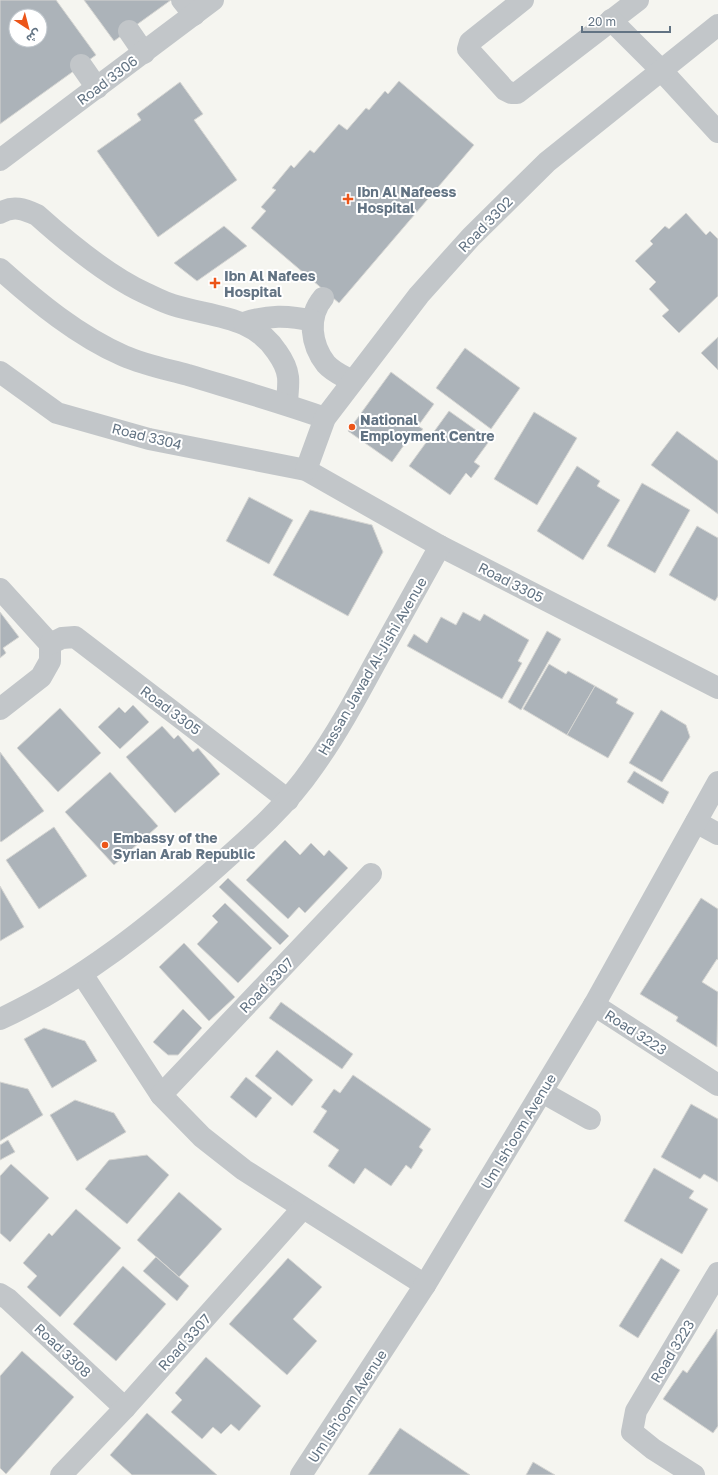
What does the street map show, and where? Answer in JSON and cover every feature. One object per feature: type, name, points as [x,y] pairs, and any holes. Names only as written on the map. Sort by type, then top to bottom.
[{"type":"street","name":"Road 3306","points":[[0,160],[144,53],[188,7],[213,0]]},
{"type":"street","points":[[523,0],[470,42],[468,49],[505,90],[511,93],[517,93],[638,0]]},
{"type":"street","points":[[612,20],[661,70],[718,132]]},
{"type":"street","name":"Road 3302","points":[[306,470],[324,418],[419,295],[482,226],[547,162],[718,25]]},
{"type":"street","points":[[129,31],[144,53]]},
{"type":"street","points":[[81,65],[97,88]]},
{"type":"street","points":[[0,213],[8,208],[23,209],[37,215],[117,277],[143,292],[172,305],[227,317],[244,323],[259,332],[272,345],[282,360],[288,377],[287,404]]},
{"type":"street","points":[[0,268],[75,329],[124,356],[149,366],[176,372],[287,404],[324,418]]},
{"type":"street","points":[[323,298],[316,309],[313,321],[313,337],[318,351],[327,364],[338,374],[352,381]]},
{"type":"street","points":[[244,323],[261,318],[278,316],[296,317],[313,321]]},
{"type":"street","name":"Road 3304","points":[[0,372],[57,413],[149,439],[306,470]]},
{"type":"street","name":"Road 3305","points":[[306,470],[440,546],[718,688]]},
{"type":"street","name":"Hassan Jawad Al-Jishi Avenue","points":[[0,1019],[82,974],[129,940],[198,884],[256,832],[288,800],[313,768],[340,728],[440,546]]},
{"type":"street","points":[[0,589],[50,644],[50,661],[41,677],[0,709]]},
{"type":"street","name":"Road 3305","points":[[50,644],[62,638],[75,637],[288,800]]},
{"type":"street","name":"Um Ish'oom Avenue","points":[[303,1474],[425,1285],[542,1092],[594,1005],[718,782]]},
{"type":"street","points":[[696,822],[718,834]]},
{"type":"street","name":"Road 3307","points":[[161,1095],[371,874]]},
{"type":"street","points":[[82,974],[161,1095],[202,1137],[244,1170],[425,1285]]},
{"type":"street","name":"Road 3223","points":[[594,1005],[718,1085]]},
{"type":"street","points":[[542,1092],[590,1119]]},
{"type":"street","name":"Road 3307","points":[[61,1475],[125,1408],[303,1208]]},
{"type":"street","name":"Road 3223","points":[[694,1475],[653,1449],[632,1432],[636,1411],[718,1273]]},
{"type":"street","name":"Road 3308","points":[[0,1294],[8,1299],[125,1408]]},
{"type":"building","points":[[0,0],[56,0],[96,55],[0,124]]},
{"type":"building","points":[[84,0],[171,0],[114,41]]},
{"type":"building","name":"Ibn Al Nafeess Hospital","points":[[399,81],[474,145],[339,303],[251,228],[266,211],[261,207],[276,190],[272,188],[291,165],[294,168],[310,150],[314,153],[339,124],[347,130],[366,108],[369,110],[385,91],[388,94]]},
{"type":"building","points":[[180,82],[203,114],[194,120],[237,180],[158,237],[97,151],[141,120],[137,114]]},
{"type":"building","points":[[686,213],[706,235],[710,231],[718,239],[718,296],[679,333],[662,316],[669,310],[649,289],[656,282],[635,261],[653,244],[650,241],[665,226],[669,229]]},
{"type":"building","points":[[224,226],[247,246],[197,281],[174,263]]},
{"type":"building","points":[[718,337],[718,370],[701,353]]},
{"type":"building","points":[[465,348],[520,388],[491,429],[436,388]]},
{"type":"building","points":[[391,372],[434,404],[418,426],[423,429],[414,441],[409,438],[392,462],[348,431]]},
{"type":"building","points":[[449,411],[490,440],[474,462],[480,466],[471,478],[466,473],[450,495],[409,466]]},
{"type":"building","points":[[534,412],[577,438],[537,505],[494,479]]},
{"type":"building","points":[[677,431],[718,461],[718,514],[651,465]]},
{"type":"building","points":[[577,466],[600,481],[597,486],[620,500],[583,560],[537,531]]},
{"type":"building","points":[[642,483],[690,510],[655,573],[607,546]]},
{"type":"building","points":[[249,497],[293,520],[269,564],[226,541]]},
{"type":"building","points":[[310,510],[372,525],[383,552],[348,616],[273,575]]},
{"type":"building","points":[[697,526],[718,538],[718,596],[715,601],[669,575]]},
{"type":"building","points":[[0,612],[19,637],[3,648],[6,653],[0,658]]},
{"type":"building","points":[[463,612],[480,621],[484,614],[529,640],[518,661],[522,663],[502,699],[407,646],[414,634],[427,643],[441,617],[456,625]]},
{"type":"building","points":[[547,631],[561,639],[521,710],[508,702]]},
{"type":"building","points":[[549,664],[566,674],[568,671],[595,686],[567,735],[523,709]]},
{"type":"building","points":[[595,686],[618,699],[616,703],[634,713],[608,758],[567,735]]},
{"type":"building","points":[[133,705],[149,722],[120,749],[98,727],[119,707],[125,713]]},
{"type":"building","points":[[60,708],[101,753],[58,792],[17,748]]},
{"type":"building","points":[[661,710],[686,725],[690,737],[662,782],[629,763]]},
{"type":"building","points":[[162,726],[174,739],[178,735],[193,752],[198,748],[220,774],[175,813],[126,757]]},
{"type":"building","points":[[0,752],[44,811],[1,842],[0,841]]},
{"type":"building","points":[[634,771],[669,792],[663,804],[627,782]]},
{"type":"building","points":[[110,772],[158,826],[114,865],[65,812]]},
{"type":"building","points":[[54,827],[87,876],[39,909],[6,860]]},
{"type":"building","points":[[285,840],[300,855],[311,843],[324,856],[329,850],[348,868],[305,913],[299,907],[288,919],[246,880]]},
{"type":"building","points":[[228,878],[289,936],[280,945],[219,887]]},
{"type":"building","points":[[0,886],[24,927],[0,941]]},
{"type":"building","points":[[701,898],[718,909],[718,960],[717,959],[702,982],[718,992],[717,1047],[676,1021],[678,1017],[640,994]]},
{"type":"building","points":[[225,903],[272,948],[238,983],[197,944],[218,922],[212,916]]},
{"type":"building","points":[[184,943],[235,997],[209,1021],[159,967]]},
{"type":"building","points":[[281,1002],[353,1054],[342,1069],[269,1018]]},
{"type":"building","points":[[183,1009],[202,1028],[178,1055],[168,1055],[153,1042]]},
{"type":"building","points":[[44,1028],[85,1041],[97,1061],[52,1088],[24,1039]]},
{"type":"building","points":[[277,1050],[313,1080],[292,1106],[255,1076]]},
{"type":"building","points":[[353,1075],[431,1129],[419,1147],[423,1150],[411,1169],[406,1165],[391,1186],[365,1168],[354,1184],[328,1166],[339,1150],[313,1132],[327,1111],[321,1107],[334,1089],[340,1093]]},
{"type":"building","points":[[246,1077],[272,1098],[256,1118],[230,1097]]},
{"type":"building","points":[[0,1082],[28,1089],[43,1115],[0,1141]]},
{"type":"building","points":[[75,1100],[114,1113],[126,1132],[77,1161],[50,1115]]},
{"type":"building","points":[[691,1104],[718,1119],[718,1182],[704,1174],[700,1179],[661,1157]]},
{"type":"building","points":[[8,1140],[15,1152],[0,1160],[0,1145]]},
{"type":"building","points":[[147,1155],[169,1175],[127,1224],[85,1189],[109,1160]]},
{"type":"building","points":[[11,1164],[49,1198],[10,1242],[0,1233],[0,1176]]},
{"type":"building","points":[[654,1168],[694,1191],[689,1198],[708,1209],[682,1254],[624,1221]]},
{"type":"building","points":[[179,1192],[222,1229],[179,1277],[137,1240]]},
{"type":"building","points":[[76,1209],[121,1248],[60,1317],[27,1287],[37,1276],[23,1263],[49,1233],[52,1236]]},
{"type":"building","points":[[156,1257],[189,1286],[177,1301],[143,1271]]},
{"type":"building","points":[[288,1258],[322,1287],[293,1319],[317,1341],[287,1375],[229,1324]]},
{"type":"building","points":[[661,1258],[680,1270],[638,1338],[619,1326]]},
{"type":"building","points":[[123,1266],[166,1304],[116,1361],[73,1324]]},
{"type":"building","points":[[717,1329],[718,1426],[713,1433],[663,1399],[683,1370],[687,1373]]},
{"type":"building","points":[[22,1351],[74,1397],[6,1474],[0,1468],[0,1376]]},
{"type":"building","points":[[206,1357],[261,1406],[239,1431],[231,1424],[221,1434],[213,1427],[202,1439],[171,1412],[182,1400],[175,1393]]},
{"type":"building","points":[[147,1413],[217,1475],[132,1475],[110,1455]]},
{"type":"building","points":[[400,1428],[470,1475],[368,1475]]},
{"type":"building","points":[[533,1462],[555,1475],[526,1475]]},
{"type":"place","name":"Ibn Al Nafeess Hospital","points":[[348,199]]},
{"type":"place","name":"Ibn Al Nafees Hospital","points":[[215,283]]},
{"type":"place","name":"National Employment Centre","points":[[352,427]]},
{"type":"place","name":"Embassy of the Syrian Arab Republic","points":[[105,845]]}]
